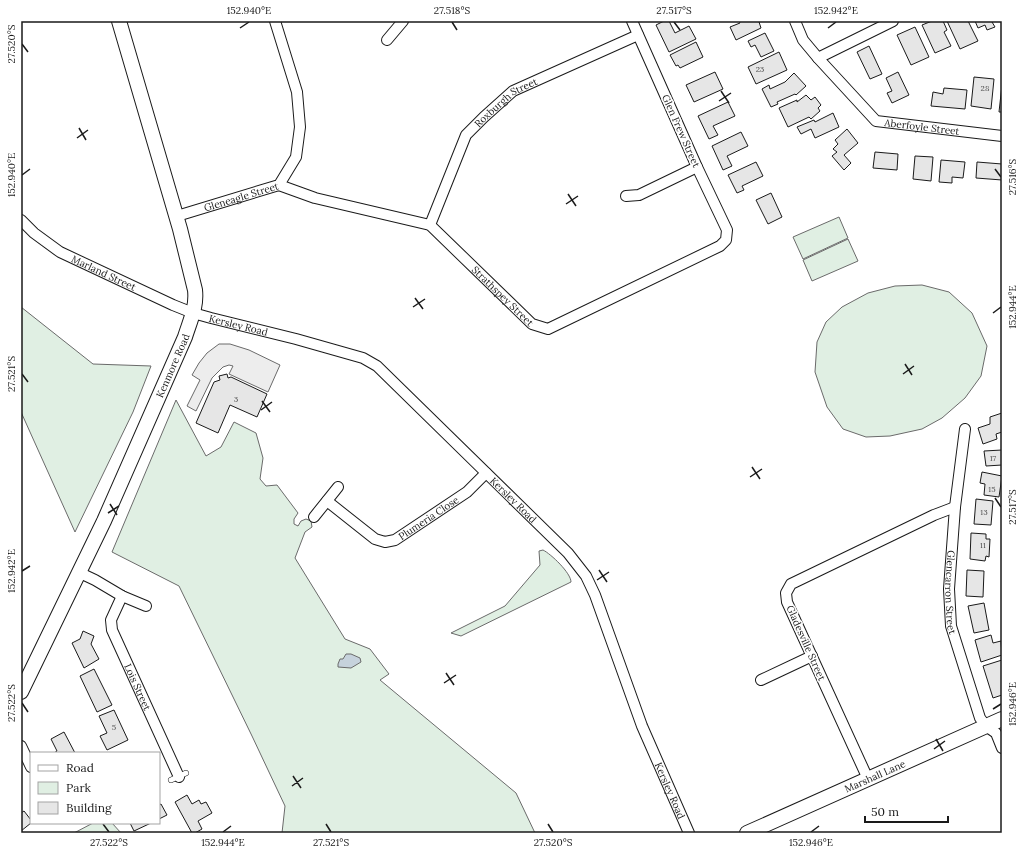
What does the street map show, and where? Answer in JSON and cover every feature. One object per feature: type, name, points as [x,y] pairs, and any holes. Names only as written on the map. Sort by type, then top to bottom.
[{"type":"street","name":"Kenmore Road","points":[[21,692],[123,479],[185,337],[193,313],[196,296],[176,216],[119,21]]},
{"type":"street","name":"Gleneagle Street","points":[[176,216],[279,185],[296,157],[300,127],[297,92],[275,21]]},
{"type":"street","points":[[387,40],[403,21]]},
{"type":"street","name":"Glen Frew Street","points":[[632,21],[696,167],[727,230],[726,240]]},
{"type":"street","name":"Aberfoyle Street","points":[[795,21],[803,40],[876,121],[1002,136]]},
{"type":"street","points":[[818,58],[893,21]]},
{"type":"street","name":"Roxburgh Street","points":[[430,225],[466,135],[484,117],[513,91],[638,35]]},
{"type":"street","points":[[626,196],[639,195],[696,167]]},
{"type":"street","points":[[279,185],[315,198],[430,225]]},
{"type":"street","name":"Marland Street","points":[[21,220],[60,252],[172,305],[193,313]]},
{"type":"street","name":"Strathspey Street","points":[[430,225],[532,324],[548,329],[720,246],[726,240]]},
{"type":"street","name":"Kersley Road","points":[[193,313],[296,339],[363,358],[377,366],[568,553],[586,576],[595,595],[642,726],[690,833]]},
{"type":"street","name":"Glencarron Street","points":[[965,429],[955,508],[949,589],[951,626],[980,717],[986,726],[996,733],[1002,748]]},
{"type":"street","name":"Plumeria Close","points":[[327,501],[375,540],[384,542],[390,541],[395,540],[468,492],[486,473]]},
{"type":"street","points":[[314,517],[338,487]]},
{"type":"street","name":"Gladesville Street","points":[[868,778],[787,602],[786,593],[791,584],[934,515],[955,508]]},
{"type":"street","points":[[78,572],[122,596],[146,606]]},
{"type":"street","name":"Lois Street","points":[[122,596],[111,620],[112,630],[179,777]]},
{"type":"street","points":[[761,680],[812,656]]},
{"type":"street","name":"Marshall Lane","points":[[747,833],[1002,719]]},
{"type":"street","points":[[21,746],[30,765]]},
{"type":"green space","points":[[839,217],[848,238],[803,259],[793,237]]},
{"type":"green space","points":[[848,239],[858,261],[812,281],[803,260]]},
{"type":"green space","points":[[922,285],[949,292],[972,313],[987,346],[981,376],[965,398],[942,418],[922,429],[890,436],[866,437],[843,429],[827,407],[815,372],[817,342],[826,322],[842,307],[868,293],[895,286]]},
{"type":"green space","points":[[21,307],[93,364],[151,366],[133,412],[75,532],[21,412]]},
{"type":"green space","points":[[176,400],[206,456],[221,447],[234,422],[256,433],[263,458],[260,479],[266,486],[277,485],[298,513],[294,519],[294,524],[298,526],[301,521],[306,519],[311,521],[312,527],[305,532],[295,558],[345,639],[370,649],[389,674],[380,680],[516,793],[535,833],[282,833],[285,806],[179,586],[112,552]]},
{"type":"green space","points":[[543,550],[564,569],[571,582],[461,636],[451,633],[505,606],[540,565],[539,551]]},
{"type":"green space","points":[[91,824],[113,824],[121,833],[74,833]]},
{"type":"shaded area","points":[[219,344],[230,344],[249,350],[280,365],[268,392],[229,374],[233,366],[229,365],[223,367],[212,378],[196,411],[187,406],[200,380],[192,375],[199,363],[207,353]]},
{"type":"shaded area","points":[[346,654],[351,654],[360,658],[361,662],[351,668],[338,667],[340,659],[343,659]]},
{"type":"building","points":[[664,21],[669,21],[675,33],[689,26],[696,39],[669,52],[656,25]]},
{"type":"building","points":[[739,21],[761,21],[759,22],[761,28],[736,40],[730,27],[740,23]]},
{"type":"building","points":[[932,21],[943,21],[947,30],[944,32],[951,46],[935,53],[922,25]]},
{"type":"building","points":[[947,21],[968,21],[978,41],[960,49]]},
{"type":"building","points":[[975,21],[994,21],[992,22],[995,27],[987,30],[985,25],[978,28]]},
{"type":"building","points":[[915,27],[929,57],[911,65],[897,35]]},
{"type":"building","points":[[765,33],[774,51],[761,57],[755,45],[751,47],[748,41]]},
{"type":"building","points":[[696,42],[703,57],[680,68],[678,65],[676,66],[670,55]]},
{"type":"building","points":[[869,46],[882,74],[870,79],[857,52]]},
{"type":"building","points":[[779,52],[787,70],[756,84],[748,67]]},
{"type":"building","points":[[715,72],[723,89],[694,102],[686,85]]},
{"type":"building","points":[[898,72],[909,95],[892,103],[887,93],[892,91],[886,78]]},
{"type":"building","points":[[794,73],[806,86],[796,95],[795,94],[777,102],[778,104],[771,107],[762,89],[769,85],[770,89],[785,82]]},
{"type":"building","points":[[974,77],[994,79],[991,109],[971,106]]},
{"type":"building","points":[[1002,85],[1002,112],[999,112]]},
{"type":"building","points":[[944,88],[967,90],[965,109],[931,106],[933,92],[943,94]]},
{"type":"building","points":[[806,95],[811,100],[815,97],[821,105],[818,108],[820,111],[811,119],[809,117],[788,127],[779,108],[797,100],[797,102]]},
{"type":"building","points":[[728,102],[735,116],[713,126],[718,135],[709,139],[698,116]]},
{"type":"building","points":[[833,113],[839,127],[815,138],[811,129],[801,134],[797,127],[814,120],[815,122]]},
{"type":"building","points":[[847,129],[858,143],[844,155],[851,163],[844,170],[832,156],[837,152],[833,149],[838,144],[835,140]]},
{"type":"building","points":[[741,132],[748,146],[727,156],[732,166],[723,170],[712,146]]},
{"type":"building","points":[[875,152],[898,154],[897,170],[873,168]]},
{"type":"building","points":[[915,156],[933,157],[931,181],[913,179]]},
{"type":"building","points":[[941,160],[965,162],[963,178],[952,177],[952,183],[939,182]]},
{"type":"building","points":[[756,162],[763,176],[742,186],[744,190],[737,193],[728,175]]},
{"type":"building","points":[[977,162],[1002,164],[1002,180],[976,178]]},
{"type":"building","points":[[771,193],[782,217],[768,224],[756,200]]},
{"type":"building","points":[[227,374],[228,378],[231,377],[267,394],[257,417],[230,405],[218,433],[196,423],[214,382],[220,380],[219,376]]},
{"type":"building","points":[[1002,413],[1002,432],[996,434],[997,439],[983,444],[978,428],[990,424],[990,417]]},
{"type":"building","points":[[1002,450],[1002,465],[986,466],[984,451]]},
{"type":"building","points":[[982,472],[1002,476],[999,497],[984,495],[985,484],[980,483]]},
{"type":"building","points":[[976,499],[993,501],[991,525],[974,524]]},
{"type":"building","points":[[971,533],[986,534],[986,539],[990,539],[989,557],[986,556],[985,561],[970,559]]},
{"type":"building","points":[[967,570],[984,571],[983,597],[966,596]]},
{"type":"building","points":[[984,603],[989,630],[974,633],[968,606]]},
{"type":"building","points":[[83,631],[94,636],[91,644],[99,659],[84,668],[72,643],[80,639]]},
{"type":"building","points":[[991,635],[993,643],[1001,641],[1002,655],[981,662],[975,640]]},
{"type":"building","points":[[1002,660],[1002,695],[993,698],[983,666]]},
{"type":"building","points":[[94,669],[112,705],[97,712],[80,676]]},
{"type":"building","points":[[114,710],[128,740],[107,750],[100,736],[107,733],[99,716]]},
{"type":"building","points":[[64,732],[74,752],[56,752],[57,751],[51,739]]},
{"type":"building","points":[[187,795],[192,804],[199,800],[201,804],[206,802],[212,813],[198,821],[202,829],[195,833],[192,833],[175,802]]},
{"type":"building","points":[[160,804],[167,815],[160,818]]},
{"type":"building","points":[[24,811],[30,819],[30,824],[21,831],[21,813]]},
{"type":"building","points":[[130,824],[149,824],[134,831]]}]
